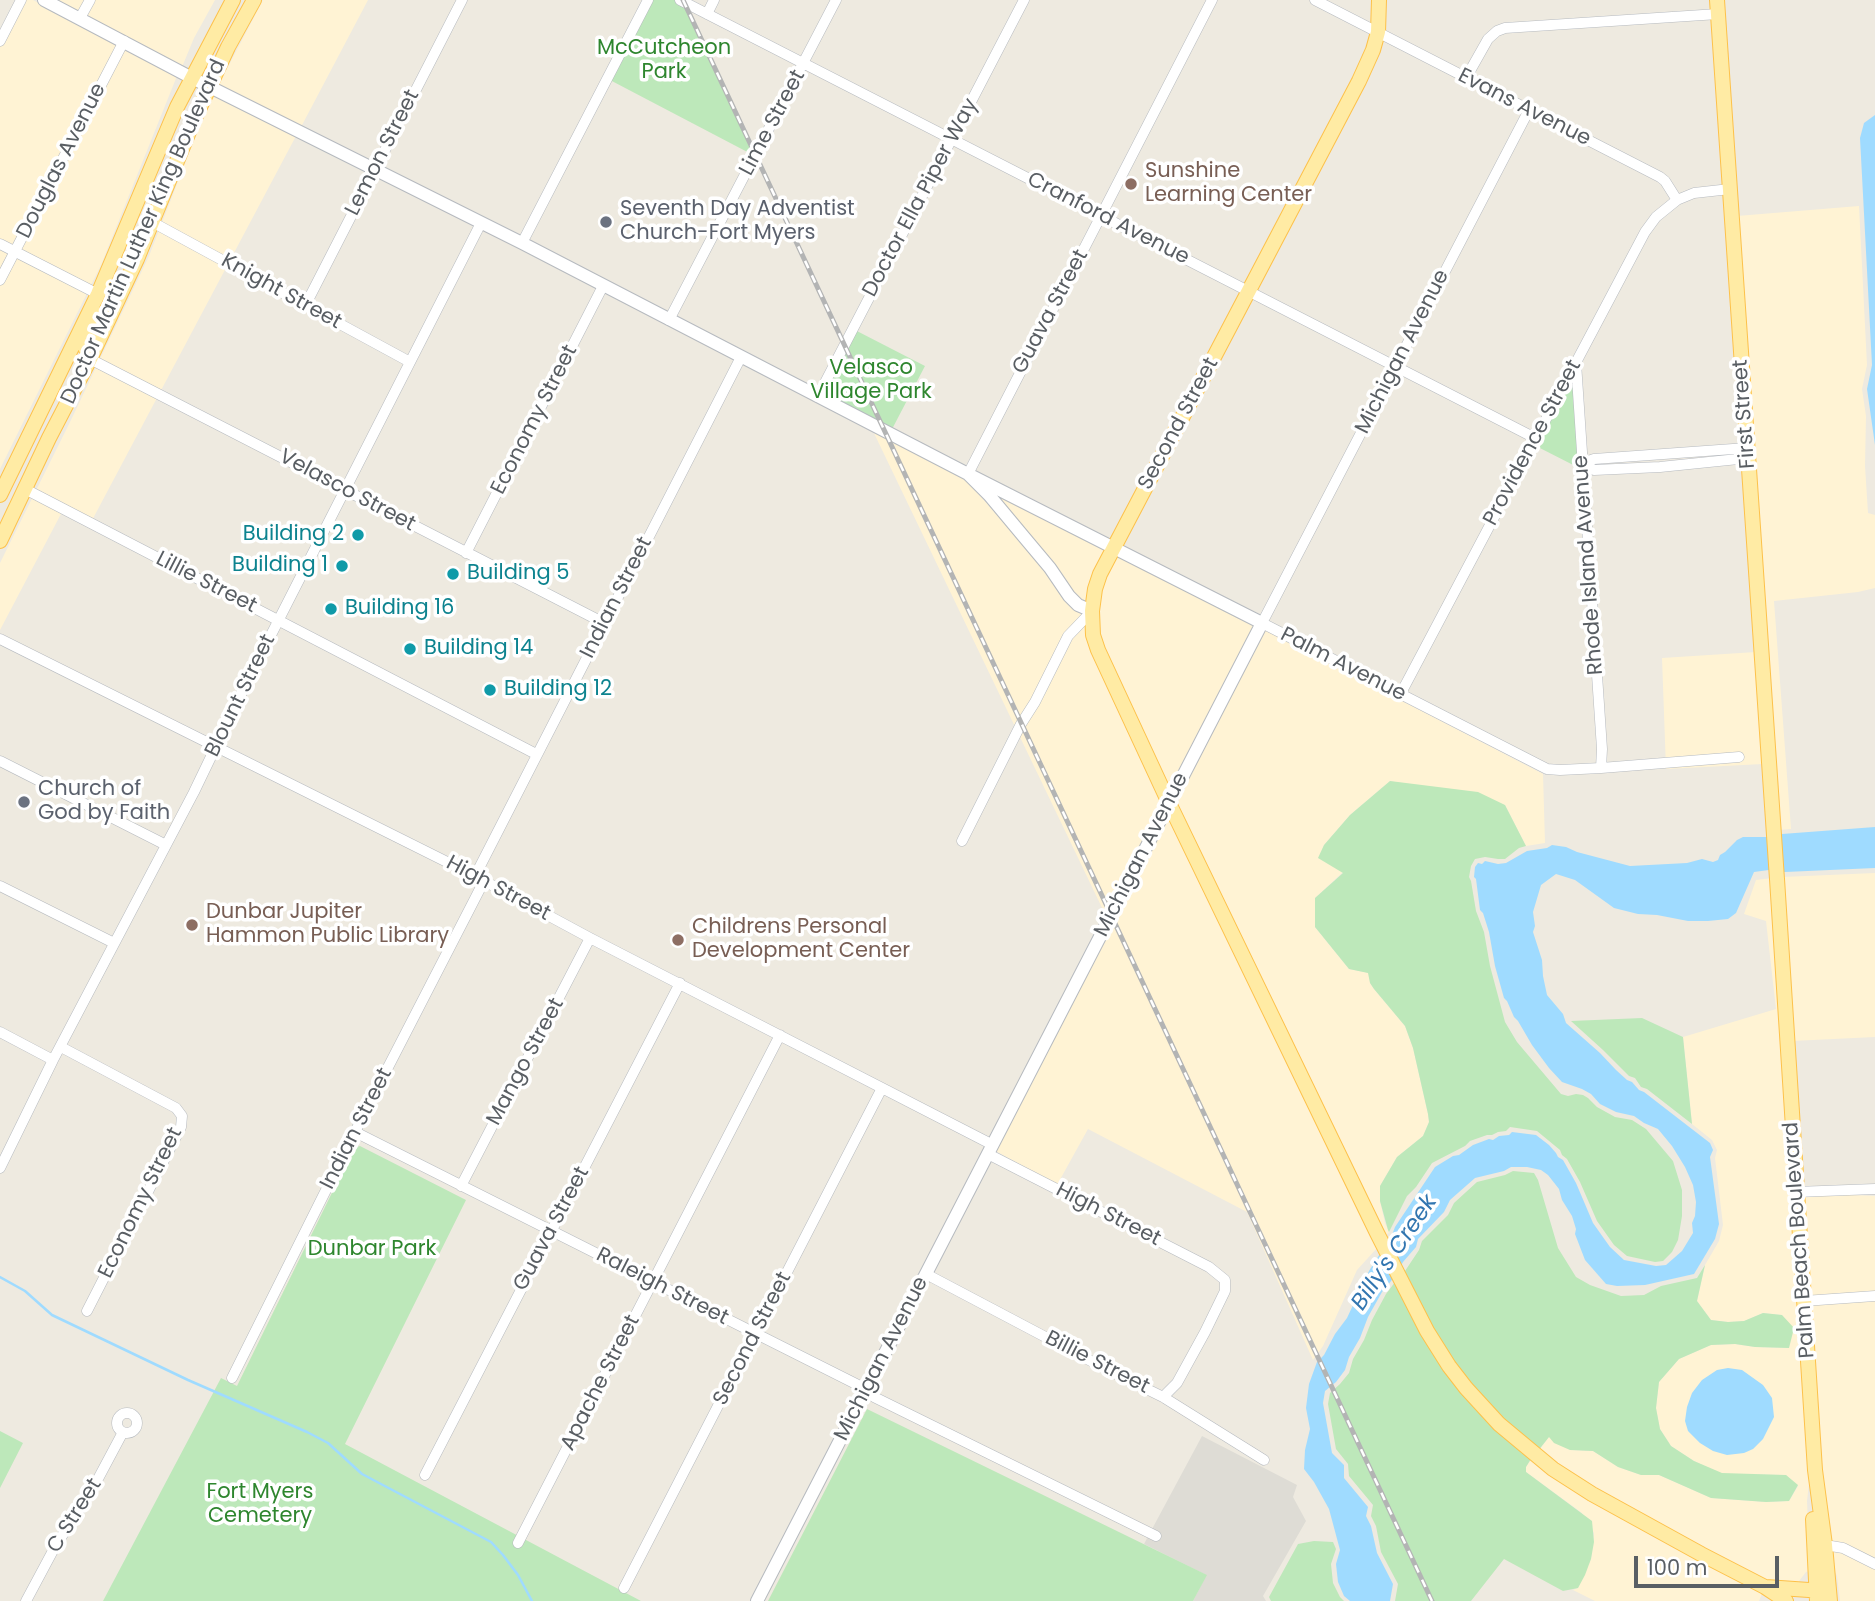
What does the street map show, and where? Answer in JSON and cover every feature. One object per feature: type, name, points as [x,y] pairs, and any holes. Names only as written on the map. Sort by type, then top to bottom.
[{"type":"main road","name":"Doctor Martin Luther King Boulevard","points":[[0,495],[96,300],[177,107],[233,0]]},
{"type":"main road","name":"Doctor Martin Luther King Boulevard","points":[[0,541],[137,259],[193,122],[228,47],[254,0]]},
{"type":"main road","name":"Second Street","points":[[1092,611],[1095,589],[1114,547],[1367,64],[1378,32],[1379,0]]},
{"type":"main road","name":"First Street","points":[[1718,7],[1777,879]]},
{"type":"main road","points":[[90,359],[85,347],[94,326],[96,300]]},
{"type":"main road","points":[[49,438],[48,427],[68,384],[62,369]]},
{"type":"main road","points":[[1092,611],[1093,635],[1098,650],[1169,803],[1404,1288],[1454,1373],[1482,1406],[1525,1448],[1553,1469],[1592,1494],[1765,1587],[1785,1601]]},
{"type":"main road","name":"Palm Beach Boulevard","points":[[1777,879],[1815,1475],[1825,1545],[1823,1596]]},
{"type":"main road","points":[[1765,1587],[1823,1596],[1813,1501],[1815,1475]]},
{"type":"street","points":[[0,41],[21,0]]},
{"type":"street","name":"Palm Avenue","points":[[44,0],[209,87],[522,243],[1548,769],[1601,768],[1739,757]]},
{"type":"street","points":[[80,18],[89,0]]},
{"type":"street","name":"Lemon Street","points":[[305,306],[462,0]]},
{"type":"street","points":[[522,243],[648,0]]},
{"type":"street","name":"Cranford Avenue","points":[[680,0],[1535,438]]},
{"type":"street","points":[[707,14],[714,0]]},
{"type":"street","name":"Lime Street","points":[[670,320],[836,0]]},
{"type":"street","name":"Doctor Ella Piper Way","points":[[818,396],[1024,0]]},
{"type":"street","name":"Guava Street","points":[[968,474],[1212,0]]},
{"type":"street","name":"Evans Avenue","points":[[1315,0],[1660,177],[1677,200]]},
{"type":"street","points":[[1466,78],[1488,39],[1504,28],[1718,7]]},
{"type":"street","name":"Douglas Avenue","points":[[0,280],[124,41]]},
{"type":"street","name":"Michigan Avenue","points":[[757,1601],[1529,110]]},
{"type":"street","points":[[1677,200],[1694,193],[1730,189]]},
{"type":"street","name":"Providence Street","points":[[1400,695],[1645,232],[1656,216],[1677,200]]},
{"type":"street","name":"Knight Street","points":[[152,222],[410,362]]},
{"type":"street","name":"Blount Street","points":[[1,1162],[166,845],[481,223]]},
{"type":"street","points":[[0,244],[96,300]]},
{"type":"street","name":"Economy Street","points":[[466,553],[603,286]]},
{"type":"street","name":"Indian Street","points":[[232,1378],[479,879],[536,754],[741,357]]},
{"type":"street","name":"Velasco Street","points":[[90,359],[604,623]]},
{"type":"street","name":"Rhode Island Avenue","points":[[1576,362],[1602,749],[1601,768]]},
{"type":"street","points":[[1583,463],[1594,470],[1660,467],[1747,453]]},
{"type":"street","points":[[968,474],[1050,568],[1069,596],[1078,605],[1092,611]]},
{"type":"street","name":"Lillie Street","points":[[25,489],[536,754]]},
{"type":"street","name":"Second Street","points":[[962,841],[1068,636],[1092,611]]},
{"type":"street","name":"High Street","points":[[0,639],[680,983],[882,1088],[1209,1267],[1225,1280],[1226,1291],[1177,1383],[1163,1397]]},
{"type":"street","points":[[0,761],[166,845]]},
{"type":"street","points":[[0,886],[114,943]]},
{"type":"street","name":"Mango Street","points":[[461,1186],[590,938]]},
{"type":"street","name":"Guava Street","points":[[425,1475],[680,983]]},
{"type":"street","points":[[0,1032],[54,1059]]},
{"type":"street","name":"Apache Street","points":[[518,1544],[780,1035]]},
{"type":"street","name":"Economy Street","points":[[61,1047],[176,1108],[182,1116],[181,1127],[87,1311]]},
{"type":"street","name":"Second Street","points":[[624,1588],[882,1088]]},
{"type":"street","name":"Raleigh Street","points":[[355,1132],[866,1389],[874,1397],[1156,1536]]},
{"type":"street","points":[[1796,1192],[1875,1189]]},
{"type":"street","name":"Billie Street","points":[[926,1274],[1163,1397],[1264,1460]]},
{"type":"street","points":[[1804,1301],[1875,1296]]},
{"type":"street","name":"C Street","points":[[26,1601],[56,1545],[91,1492],[123,1432]]},
{"type":"street","points":[[1825,1545],[1843,1548],[1875,1564]]},
{"type":"shaded area","points":[[24,0],[33,0],[177,76],[101,265],[0,469],[0,47]]},
{"type":"shaded area","points":[[55,0],[215,0],[182,67]]},
{"type":"shaded area","points":[[263,0],[368,0],[301,127],[218,86]]},
{"type":"shaded area","points":[[214,95],[296,136],[89,526],[62,512],[0,630],[0,563],[149,256]]},
{"type":"shaded area","points":[[1859,206],[1867,365],[1862,389],[1866,416],[1865,466],[1868,513],[1875,515],[1875,588],[1774,601],[1791,829],[1779,830],[1737,216]]},
{"type":"shaded area","points":[[872,429],[964,478],[1086,614],[1162,803],[1105,914]]},
{"type":"shaded area","points":[[994,494],[1107,549],[1087,604],[1073,593]]},
{"type":"shaded area","points":[[1117,554],[1254,625],[1169,791],[1099,635],[1100,591]]},
{"type":"shaded area","points":[[1265,630],[1543,774],[1545,843],[1526,846],[1505,805],[1390,781],[1350,815],[1324,845],[1319,858],[1343,872],[1315,898],[1315,927],[1349,969],[1369,973],[1374,989],[1405,1026],[1413,1048],[1428,1114],[1429,1122],[1423,1136],[1397,1157],[1380,1186],[1380,1201],[1389,1232],[1385,1237],[1175,804]]},
{"type":"shaded area","points":[[1756,652],[1763,764],[1666,769],[1662,658]]},
{"type":"shaded area","points":[[1169,815],[1378,1247],[1357,1270],[1323,1346],[1313,1360],[1247,1212],[1088,1129],[1057,1185],[996,1151]]},
{"type":"shaded area","points":[[1875,873],[1875,1037],[1792,1041],[1782,877]]},
{"type":"shaded area","points":[[1772,878],[1810,1475],[1807,1501],[1810,1571],[1806,1572],[1796,1585],[1768,1582],[1595,1490],[1538,1451],[1549,1437],[1570,1450],[1593,1451],[1618,1467],[1641,1475],[1659,1475],[1711,1498],[1789,1501],[1798,1486],[1786,1475],[1722,1474],[1694,1461],[1671,1446],[1660,1429],[1656,1408],[1659,1382],[1679,1359],[1711,1345],[1789,1348],[1782,1315],[1763,1313],[1744,1321],[1711,1320],[1697,1301],[1705,1265],[1719,1241],[1723,1225],[1715,1158],[1717,1150],[1712,1140],[1692,1124],[1683,1037],[1776,1009],[1766,921],[1744,914],[1756,880]]},
{"type":"shaded area","points":[[1802,1193],[1875,1196],[1875,1601],[1840,1601],[1837,1576],[1833,1568],[1821,1476]]},
{"type":"shaded area","points":[[1202,1436],[1297,1485],[1293,1497],[1306,1521],[1263,1596],[1266,1601],[1193,1601],[1206,1575],[1144,1544]]},
{"type":"shaded area","points":[[1531,1459],[1763,1591],[1759,1601],[1595,1601],[1573,1590],[1578,1588],[1591,1559],[1594,1533],[1582,1513],[1526,1472]]},
{"type":"green space","name":"McCutcheon Park","points":[[648,0],[684,2],[755,156],[608,79]]},
{"type":"green space","name":"Velasco Village Park","points":[[853,329],[925,366],[890,433],[818,396]]},
{"type":"green space","points":[[1576,362],[1583,470],[1532,444]]},
{"type":"green space","points":[[1390,781],[1478,792],[1505,805],[1526,846],[1505,859],[1475,859],[1469,877],[1505,1022],[1517,1042],[1561,1094],[1583,1095],[1615,1117],[1632,1120],[1646,1129],[1673,1161],[1682,1190],[1682,1216],[1678,1240],[1663,1261],[1627,1256],[1614,1245],[1597,1221],[1580,1182],[1560,1150],[1537,1131],[1510,1127],[1506,1131],[1470,1141],[1432,1163],[1407,1196],[1389,1232],[1380,1201],[1380,1186],[1397,1157],[1423,1136],[1429,1122],[1428,1114],[1413,1048],[1405,1026],[1374,989],[1368,973],[1349,969],[1315,927],[1315,898],[1343,873],[1318,858],[1324,845],[1350,815]]},
{"type":"green space","points":[[1642,1018],[1683,1037],[1692,1124],[1641,1087],[1635,1078],[1629,1076],[1571,1021]]},
{"type":"green space","name":"Fort Myers Cemetery","points":[[360,1146],[466,1200],[345,1444],[641,1601],[103,1601],[221,1378],[237,1386],[354,1148]]},
{"type":"green space","points":[[1513,1171],[1534,1173],[1558,1248],[1576,1277],[1590,1285],[1621,1296],[1644,1295],[1661,1286],[1697,1278],[1705,1265],[1697,1301],[1711,1320],[1744,1321],[1763,1313],[1782,1315],[1794,1328],[1789,1348],[1711,1345],[1679,1359],[1659,1382],[1656,1408],[1660,1429],[1671,1446],[1694,1461],[1722,1473],[1786,1475],[1798,1485],[1789,1501],[1711,1498],[1659,1475],[1641,1475],[1618,1467],[1593,1451],[1570,1450],[1554,1443],[1549,1437],[1538,1451],[1519,1436],[1470,1385],[1432,1329],[1403,1274],[1422,1241],[1448,1215],[1454,1203],[1477,1182]]},
{"type":"green space","points":[[1395,1282],[1401,1295],[1531,1459],[1526,1472],[1592,1521],[1594,1542],[1591,1559],[1578,1588],[1563,1591],[1504,1559],[1471,1601],[1395,1601],[1398,1584],[1381,1552],[1376,1526],[1371,1516],[1373,1505],[1349,1476],[1348,1464],[1336,1449],[1328,1404],[1330,1393],[1349,1373],[1372,1320]]},
{"type":"green space","points":[[867,1409],[1207,1575],[1193,1601],[768,1601]]},
{"type":"green space","points":[[0,1431],[23,1443],[0,1488]]},
{"type":"green space","points":[[1333,1542],[1336,1549],[1331,1564],[1333,1583],[1344,1601],[1271,1601],[1269,1597],[1298,1544]]},
{"type":"water","points":[[1875,115],[1875,445],[1867,389],[1872,365],[1860,138],[1864,123]]},
{"type":"water","name":"Billy's Creek","points":[[1875,827],[1875,868],[1785,872],[1776,869],[1754,872],[1736,913],[1728,919],[1688,921],[1614,908],[1575,880],[1556,874],[1541,885],[1533,912],[1533,932],[1542,960],[1547,995],[1563,1014],[1566,1023],[1627,1080],[1710,1143],[1713,1150],[1710,1157],[1719,1224],[1715,1239],[1694,1274],[1645,1285],[1617,1286],[1606,1284],[1585,1260],[1575,1234],[1572,1216],[1559,1189],[1541,1170],[1511,1167],[1475,1178],[1450,1200],[1444,1212],[1418,1239],[1416,1247],[1382,1292],[1345,1370],[1325,1391],[1323,1403],[1332,1453],[1344,1465],[1344,1478],[1368,1507],[1366,1516],[1377,1553],[1393,1584],[1390,1601],[1350,1601],[1344,1596],[1338,1582],[1336,1564],[1340,1550],[1329,1509],[1304,1469],[1310,1429],[1306,1408],[1309,1384],[1317,1362],[1347,1318],[1369,1271],[1435,1167],[1489,1139],[1493,1140],[1512,1132],[1536,1135],[1563,1160],[1593,1223],[1610,1247],[1624,1260],[1656,1266],[1666,1265],[1682,1251],[1693,1233],[1696,1202],[1693,1185],[1672,1146],[1658,1129],[1634,1116],[1616,1112],[1600,1104],[1582,1089],[1562,1082],[1532,1045],[1514,1017],[1504,998],[1489,932],[1480,910],[1474,877],[1475,867],[1485,861],[1506,863],[1527,851],[1552,845],[1630,866],[1687,863],[1702,859],[1713,862],[1743,837],[1774,837],[1782,834]]},
{"type":"water","points":[[1717,1370],[1742,1370],[1763,1385],[1772,1398],[1774,1417],[1763,1439],[1753,1449],[1727,1455],[1700,1443],[1688,1431],[1685,1421],[1692,1393],[1702,1380]]},
{"type":"waterway","points":[[0,1277],[25,1291],[52,1315],[328,1443],[362,1474],[491,1542],[518,1575],[532,1601]]},
{"type":"railway","points":[[683,0],[1432,1601]]},
{"type":"place","name":"Sunshine Learning Center","points":[[1131,184]]},
{"type":"place","name":"Seventh Day Adventist Church-Fort Myers","points":[[606,222]]},
{"type":"place","name":"Building 2","points":[[358,535]]},
{"type":"place","name":"Building 1","points":[[342,566]]},
{"type":"place","name":"Building 5","points":[[453,574]]},
{"type":"place","name":"Building 16","points":[[331,609]]},
{"type":"place","name":"Building 14","points":[[410,649]]},
{"type":"place","name":"Building 12","points":[[490,690]]},
{"type":"place","name":"Church of God by Faith","points":[[24,802]]},
{"type":"place","name":"Dunbar Jupiter Hammon Public Library","points":[[192,925]]},
{"type":"place","name":"Childrens Personal Development Center","points":[[678,940]]},
{"type":"park label","name":"Dunbar Park","points":[[372,1250]]}]
